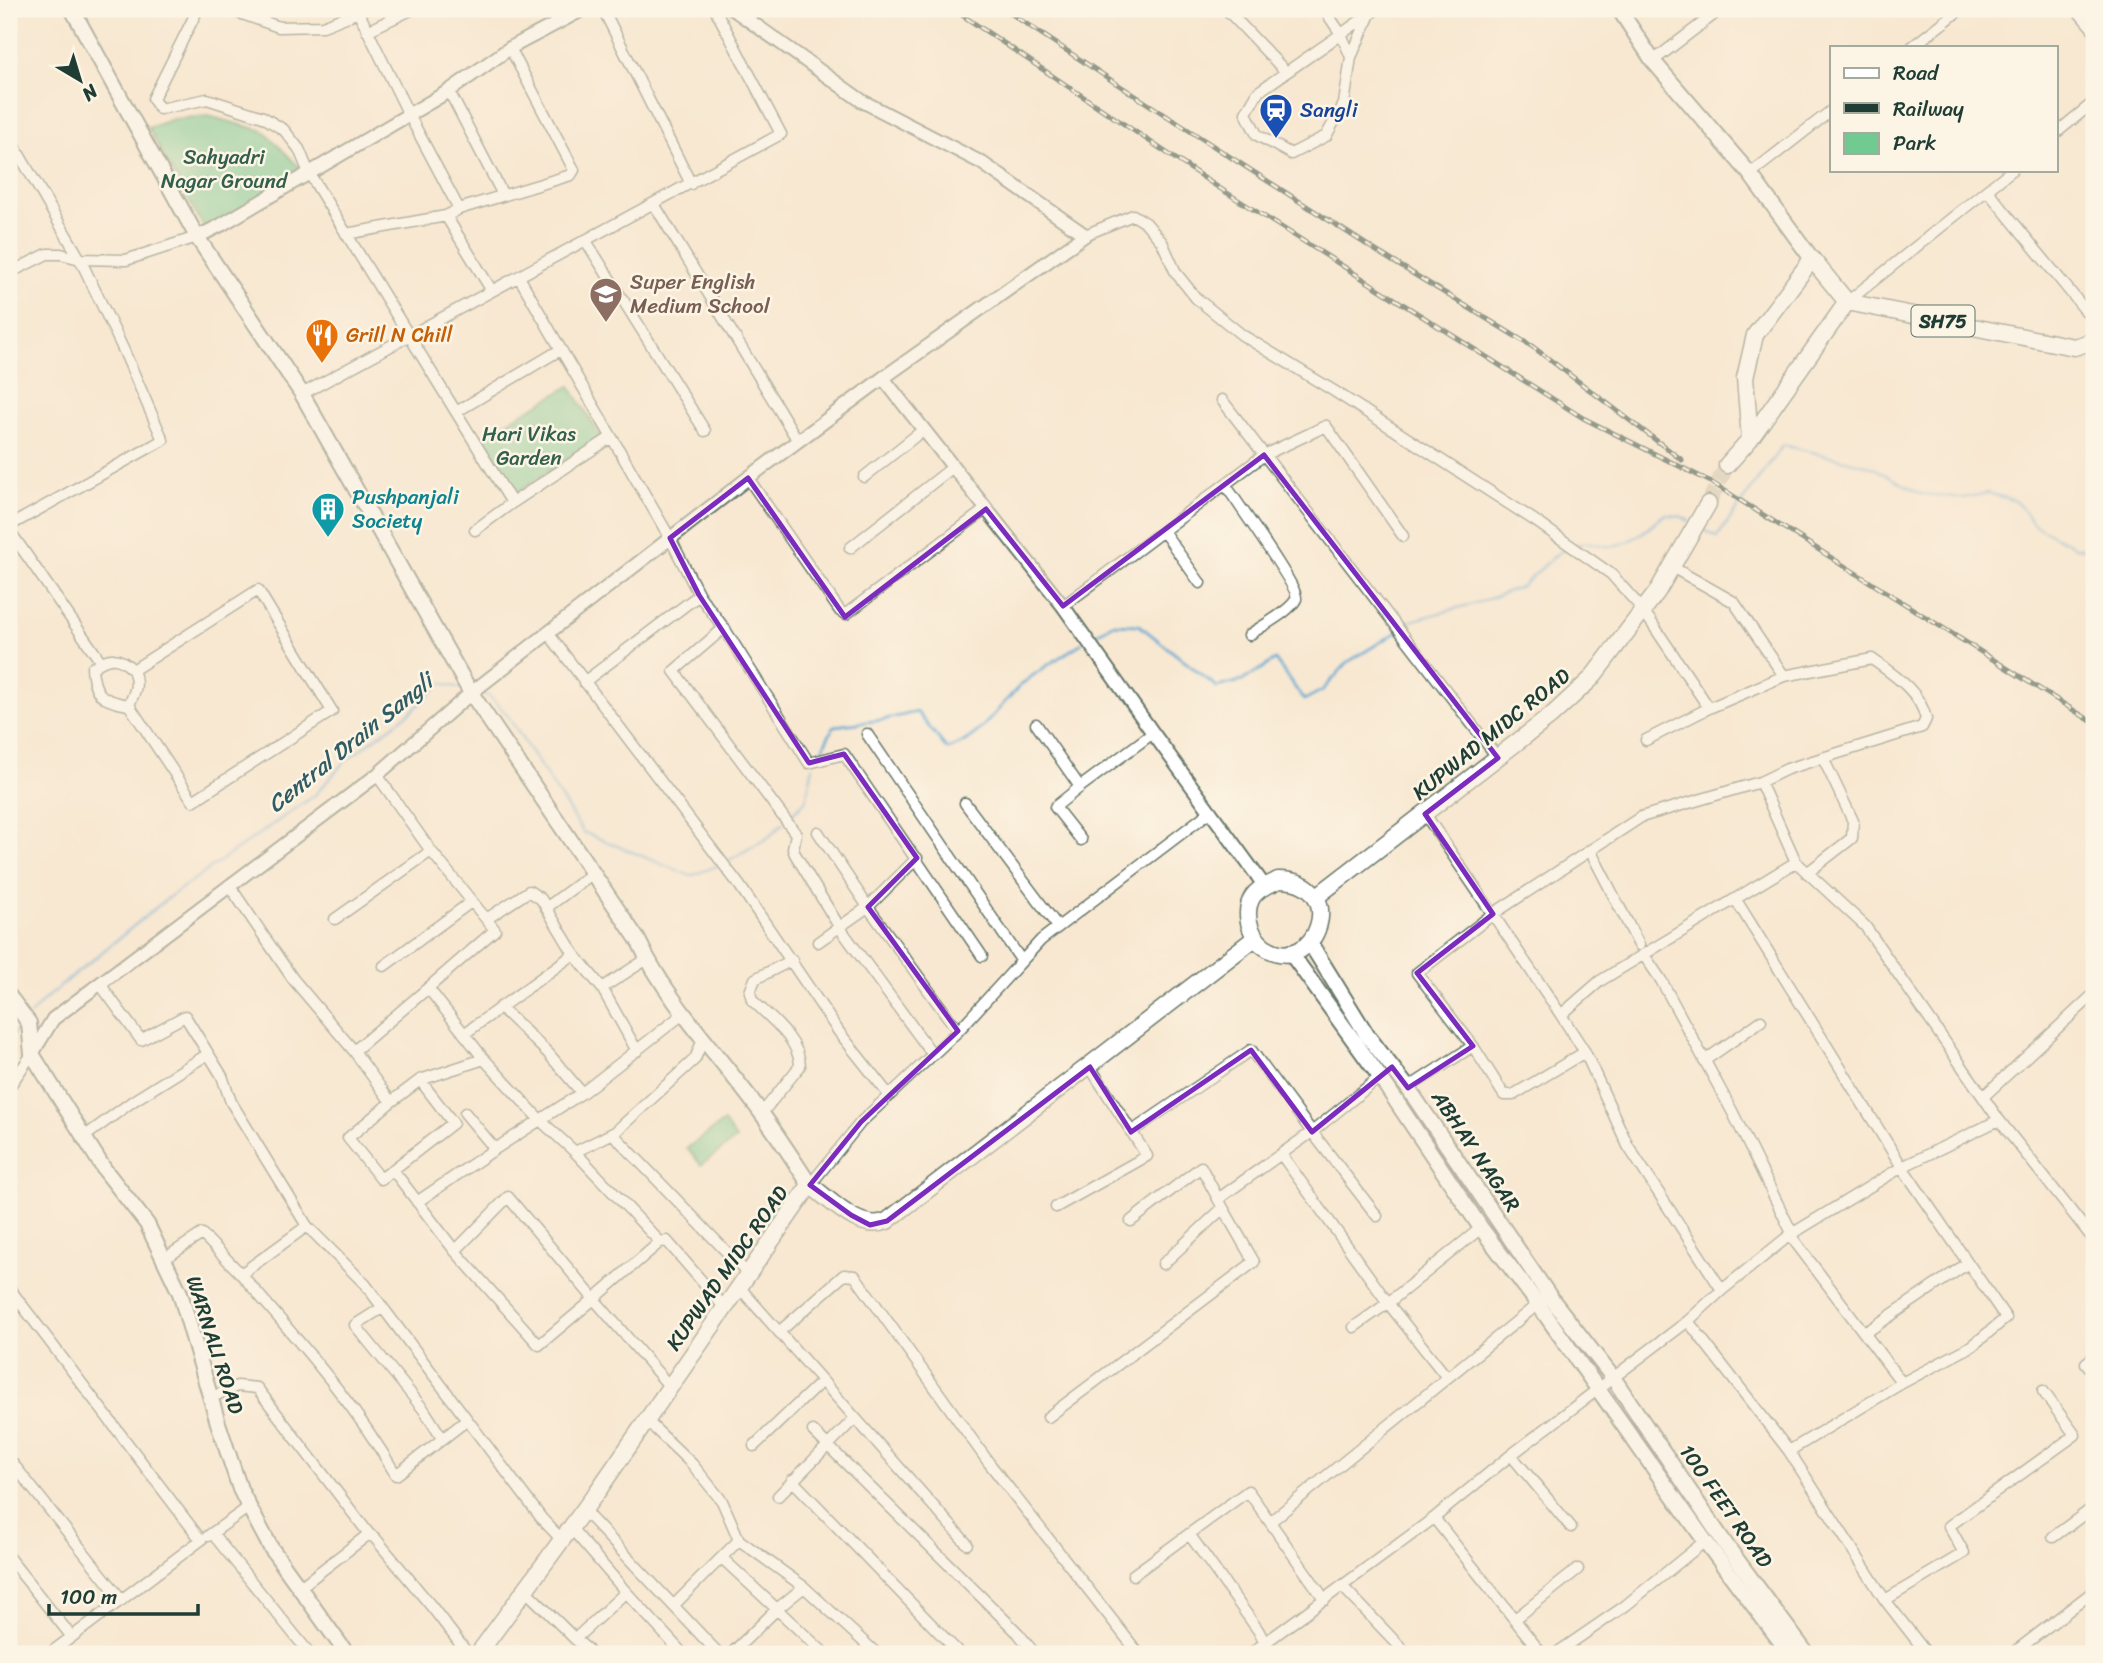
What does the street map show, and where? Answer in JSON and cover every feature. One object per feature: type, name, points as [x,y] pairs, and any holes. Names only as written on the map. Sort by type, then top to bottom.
[{"type":"main road","points":[[72,9],[194,231],[302,394],[471,694],[638,940],[647,959],[683,1014],[762,1113],[810,1185]]},
{"type":"main road","points":[[1619,9],[1654,61],[1750,174],[1847,302],[1750,439],[1727,465]]},
{"type":"main road","points":[[1750,439],[1745,378],[1755,335],[1812,259]]},
{"type":"main road","name":"SH75","points":[[1847,302],[2074,347],[2094,341]]},
{"type":"main road","name":"KUPWAD MIDC ROAD","points":[[1316,897],[1551,716],[1591,679],[1672,567],[1708,504]]},
{"type":"main road","points":[[1278,880],[1289,880],[1309,889],[1316,897],[1321,918],[1319,928],[1310,943],[1290,952],[1273,951],[1255,938],[1248,919],[1249,908],[1259,890],[1266,888],[1278,880]]},
{"type":"main road","name":"KUPWAD MIDC ROAD","points":[[478,1654],[647,1422],[810,1185],[861,1222],[879,1225],[887,1221],[1255,938]]},
{"type":"main road","name":"ABHAY NAGAR","points":[[1310,943],[1367,1035],[1408,1088],[1550,1297],[1614,1378]]},
{"type":"main road","points":[[1290,952],[1380,1077],[1481,1228],[1538,1304],[1705,1541],[1790,1654]]},
{"type":"main road","points":[[9,996],[29,1023],[32,1054]]},
{"type":"main road","name":"WARNALI ROAD","points":[[32,1054],[104,1169],[147,1224],[180,1293],[210,1398],[248,1507],[271,1548],[347,1654]]},
{"type":"main road","name":"100 FEET ROAD","points":[[1614,1378],[1726,1545],[1807,1654]]},
{"type":"street","points":[[198,9],[153,99],[160,109],[207,99],[263,117],[284,130],[299,149],[309,173],[512,503]]},
{"type":"street","points":[[228,9],[279,27],[323,26],[358,10],[459,209]]},
{"type":"street","points":[[367,31],[413,9]]},
{"type":"street","points":[[9,273],[47,254],[80,259],[126,260],[194,231],[221,225],[449,91],[510,48],[584,9]]},
{"type":"street","points":[[603,9],[691,184]]},
{"type":"street","points":[[302,394],[781,134],[715,9]]},
{"type":"street","points":[[733,9],[862,101],[982,163],[1085,235]]},
{"type":"street","points":[[1226,9],[1286,72]]},
{"type":"street","points":[[1324,9],[1341,34],[1351,57]]},
{"type":"street","points":[[1654,61],[1721,9]]},
{"type":"street","points":[[1913,46],[1961,9]]},
{"type":"street","points":[[2076,9],[2094,30]]},
{"type":"street","points":[[1373,11],[1351,57],[1344,104],[1326,136],[1291,154],[1257,135],[1247,113],[1258,92],[1373,11]]},
{"type":"street","points":[[346,234],[446,216],[459,209],[571,175],[574,170],[510,48]]},
{"type":"street","points":[[449,91],[503,195]]},
{"type":"street","points":[[2058,131],[2094,102]]},
{"type":"street","points":[[1750,174],[1830,112]]},
{"type":"street","points":[[9,137],[80,259],[163,440],[9,528],[101,662]]},
{"type":"street","points":[[1847,302],[2010,172]]},
{"type":"street","points":[[1987,190],[2094,321]]},
{"type":"street","points":[[654,204],[798,441]]},
{"type":"street","points":[[9,1087],[53,1019],[377,775],[471,694],[670,538],[883,378],[1085,235],[1133,215],[1146,223],[1162,242],[1176,273],[1195,298],[1242,335],[1534,520],[1611,574],[1643,610],[1709,708]]},
{"type":"street","points":[[446,216],[492,291]]},
{"type":"street","points":[[586,241],[705,431]]},
{"type":"street","points":[[519,277],[670,538],[699,595],[724,628],[809,763],[844,754],[982,956]]},
{"type":"street","points":[[456,412],[560,350]]},
{"type":"street","points":[[883,378],[1063,606],[1266,888]]},
{"type":"street","points":[[1222,400],[1497,758]]},
{"type":"street","points":[[1063,606],[1264,454],[1326,426],[1403,536]]},
{"type":"street","points":[[864,477],[923,429]]},
{"type":"street","points":[[475,530],[610,438]]},
{"type":"street","points":[[850,548],[953,467]]},
{"type":"street","points":[[748,478],[840,611],[846,614],[986,509]]},
{"type":"street","points":[[1225,484],[1287,574],[1297,593],[1289,608],[1249,635]]},
{"type":"street","points":[[1163,531],[1200,583]]},
{"type":"street","points":[[1672,567],[1734,602],[1784,676]]},
{"type":"street","points":[[129,705],[136,690],[137,678],[125,661],[111,658],[92,668],[94,687],[109,702],[129,705],[193,801],[332,711],[258,590],[133,670]]},
{"type":"street","points":[[584,681],[699,595]]},
{"type":"street","points":[[724,628],[674,671],[796,834],[793,849],[795,854],[840,928],[933,1055]]},
{"type":"street","points":[[548,633],[740,886],[839,1032],[889,1095]]},
{"type":"street","points":[[1585,1052],[1509,1096],[1504,1094],[1473,1046],[1417,973],[1493,914],[1641,817],[1760,782],[1787,769],[1922,727],[1926,719],[1924,711],[1904,682],[1872,659],[1784,676],[1709,708],[1646,740]]},
{"type":"street","points":[[1036,724],[1080,787]]},
{"type":"street","points":[[1081,840],[1055,807],[1153,733]]},
{"type":"street","points":[[867,734],[1021,960]]},
{"type":"street","points":[[1807,873],[1852,838],[1853,821],[1823,758]]},
{"type":"street","points":[[354,1051],[495,930],[488,918],[471,902],[431,851],[377,775]]},
{"type":"street","points":[[1760,782],[1796,862],[1865,926],[1998,1120],[2094,1240]]},
{"type":"street","points":[[965,803],[1058,927]]},
{"type":"street","points":[[810,1185],[861,1122],[957,1031],[1021,960],[1058,927],[1210,811]]},
{"type":"street","points":[[1425,814],[1585,1052],[1628,1146],[1722,1290]]},
{"type":"street","points":[[818,832],[957,1031]]},
{"type":"street","points":[[1590,850],[1754,1152],[1791,1234],[1902,1382]]},
{"type":"street","points":[[335,919],[431,851]]},
{"type":"street","points":[[818,942],[868,907],[917,858]]},
{"type":"street","points":[[1561,1015],[1600,981],[1642,950],[1736,900],[1796,862]]},
{"type":"street","points":[[546,908],[593,873]]},
{"type":"street","points":[[229,885],[293,979],[354,1051],[391,1102]]},
{"type":"street","points":[[488,918],[529,891],[541,898],[574,954],[602,988],[638,1051]]},
{"type":"street","points":[[1736,900],[1902,1167],[2006,1318],[1972,1346],[1902,1382],[1789,1451]]},
{"type":"street","points":[[384,966],[471,902]]},
{"type":"street","points":[[464,1034],[574,954]]},
{"type":"street","points":[[602,988],[647,959]]},
{"type":"street","points":[[762,1113],[800,1066],[800,1057],[790,1039],[752,1000],[750,992],[755,979],[792,960]]},
{"type":"street","points":[[100,984],[141,1040],[185,1016],[222,1076],[231,1102],[307,1226],[365,1284],[542,1519],[566,1534],[626,1592],[683,1654]]},
{"type":"street","points":[[428,988],[484,1059],[660,1242]]},
{"type":"street","points":[[1983,1097],[2094,994]]},
{"type":"street","points":[[500,1007],[548,1053],[582,1093]]},
{"type":"street","points":[[417,1202],[582,1093],[683,1014]]},
{"type":"street","points":[[1704,1060],[1761,1021]]},
{"type":"street","points":[[703,1039],[695,1059],[613,1135],[745,1281],[779,1332],[967,1544]]},
{"type":"street","points":[[1408,1088],[1473,1046]]},
{"type":"street","points":[[1131,1132],[1251,1050],[1377,1216]]},
{"type":"street","points":[[84,1137],[133,1101],[208,1054]]},
{"type":"street","points":[[420,1080],[453,1123],[381,1179],[348,1138],[420,1080],[484,1059]]},
{"type":"street","points":[[1056,1207],[1147,1156],[1090,1067]]},
{"type":"street","points":[[1163,1264],[1221,1204],[1380,1077]]},
{"type":"street","points":[[465,1113],[495,1149]]},
{"type":"street","points":[[1250,1654],[1434,1518],[1511,1455],[1688,1321],[1791,1234],[1902,1167],[1998,1120]]},
{"type":"street","points":[[575,1153],[617,1131]]},
{"type":"street","points":[[1281,1154],[1388,1303],[1445,1375]]},
{"type":"street","points":[[1048,1417],[1254,1262],[1201,1167],[1131,1221]]},
{"type":"street","points":[[393,1170],[455,1251],[539,1345],[660,1242],[667,1241],[725,1308]]},
{"type":"street","points":[[455,1251],[508,1196],[670,1387]]},
{"type":"street","points":[[242,1274],[307,1226]]},
{"type":"street","points":[[1354,1327],[1481,1228]]},
{"type":"street","points":[[164,1259],[202,1234],[242,1274],[333,1381],[396,1475],[467,1419]]},
{"type":"street","points":[[1865,1333],[1968,1264]]},
{"type":"street","points":[[779,1332],[844,1275],[855,1276],[989,1463],[1139,1654]]},
{"type":"street","points":[[9,1287],[201,1540]]},
{"type":"street","points":[[1270,1522],[1538,1304]]},
{"type":"street","points":[[383,1308],[355,1325],[424,1410],[442,1438]]},
{"type":"street","points":[[1688,1321],[1789,1451],[1885,1600],[1927,1654]]},
{"type":"street","points":[[2094,1357],[2086,1363],[2094,1373]]},
{"type":"street","points":[[754,1446],[822,1381]]},
{"type":"street","points":[[210,1398],[237,1386],[257,1388],[369,1534],[432,1607],[468,1654]]},
{"type":"street","points":[[1885,1600],[1964,1553],[1949,1526],[2075,1434],[2043,1391]]},
{"type":"street","points":[[778,1496],[855,1418]]},
{"type":"street","points":[[647,1422],[692,1464],[722,1501],[739,1540],[804,1587],[877,1654]]},
{"type":"street","points":[[813,1431],[1018,1633],[1035,1654]]},
{"type":"street","points":[[1511,1455],[1571,1527]]},
{"type":"street","points":[[9,1459],[122,1600]]},
{"type":"street","points":[[792,1480],[960,1654]]},
{"type":"street","points":[[1133,1575],[1248,1491],[1325,1600]]},
{"type":"street","points":[[49,1654],[248,1507]]},
{"type":"street","points":[[2053,1536],[2094,1507]]},
{"type":"street","points":[[583,1511],[719,1654]]},
{"type":"street","points":[[1434,1518],[1542,1654]]},
{"type":"street","points":[[212,1533],[310,1654]]},
{"type":"street","points":[[299,1588],[369,1534]]},
{"type":"street","points":[[1188,1534],[1265,1643]]},
{"type":"street","points":[[674,1605],[739,1540]]},
{"type":"street","points":[[1555,1654],[1625,1606],[1705,1541]]},
{"type":"street","points":[[9,1558],[72,1637]]},
{"type":"street","points":[[722,1558],[825,1654]]},
{"type":"street","points":[[1515,1619],[1578,1569]]},
{"type":"street","points":[[731,1654],[804,1587]]},
{"type":"street","points":[[1343,1587],[1407,1654]]},
{"type":"street","points":[[526,1590],[588,1653]]},
{"type":"street","points":[[2012,1654],[2094,1591]]},
{"type":"street","points":[[575,1639],[626,1592]]},
{"type":"highlighted area","points":[[1264,455],[1498,758],[1425,814],[1493,914],[1417,973],[1473,1046],[1408,1088],[1392,1067],[1312,1132],[1251,1050],[1131,1132],[1090,1067],[887,1221],[870,1225],[851,1215],[810,1185],[861,1122],[958,1031],[868,907],[917,858],[844,754],[809,763],[699,595],[670,538],[748,478],[845,617],[986,509],[1063,606]]},
{"type":"green space","name":"Sahyadri Nagar Ground","points":[[208,116],[264,131],[304,172],[221,225],[203,226],[148,128],[173,119]]},
{"type":"green space","name":"Hari Vikas Garden","points":[[570,386],[601,437],[513,495],[477,439]]},
{"type":"green space","points":[[724,1122],[736,1139],[701,1165],[687,1148]]},
{"type":"waterway","points":[[1701,528],[1717,537],[1783,445],[1870,466],[1922,494],[1964,498],[1988,493],[2016,501],[2034,525],[2075,547],[2094,550]]},
{"type":"waterway","name":"Central Drain Sangli","points":[[1576,545],[1586,542],[1613,546],[1627,542],[1665,514],[1689,521]]},
{"type":"waterway","name":"Central Drain Sangli","points":[[1402,628],[1411,621],[1483,601],[1522,586],[1558,553],[1570,548]]},
{"type":"waterway","name":"Central Drain Sangli","points":[[1091,638],[1112,624],[1139,625],[1217,687],[1242,681],[1275,660],[1304,700],[1323,690],[1348,662],[1397,632]]},
{"type":"waterway","name":"Central Drain Sangli","points":[[818,757],[834,726],[917,712],[947,749],[958,745],[979,730],[1022,684],[1082,643]]},
{"type":"waterway","name":"Central Drain Sangli","points":[[30,1015],[45,999],[169,897],[315,795],[345,761],[412,711],[442,683],[464,689]]},
{"type":"waterway","name":"Central Drain Sangli","points":[[477,693],[489,696],[505,712],[583,832],[691,876],[719,865]]},
{"type":"waterway","name":"Central Drain Sangli","points":[[788,818],[806,800],[813,766]]},
{"type":"waterway","name":"Central Drain Sangli","points":[[726,862],[769,837],[783,823]]},
{"type":"waterway","name":"Central Drain Sangli","points":[[9,1039],[23,1023]]},
{"type":"tunnel","points":[[1708,504],[1727,465]]},
{"type":"railway","points":[[953,9],[1213,184],[1583,418],[1711,482],[2094,723]]},
{"type":"railway","points":[[1004,9],[1381,254],[1533,347],[1682,460]]},
{"type":"place","name":"Sangli","points":[[1276,140]]},
{"type":"place","name":"Super English Medium School","points":[[606,324]]},
{"type":"place","name":"Grill N Chill","points":[[322,365]]},
{"type":"place","name":"Pushpanjali Society","points":[[328,539]]}]
